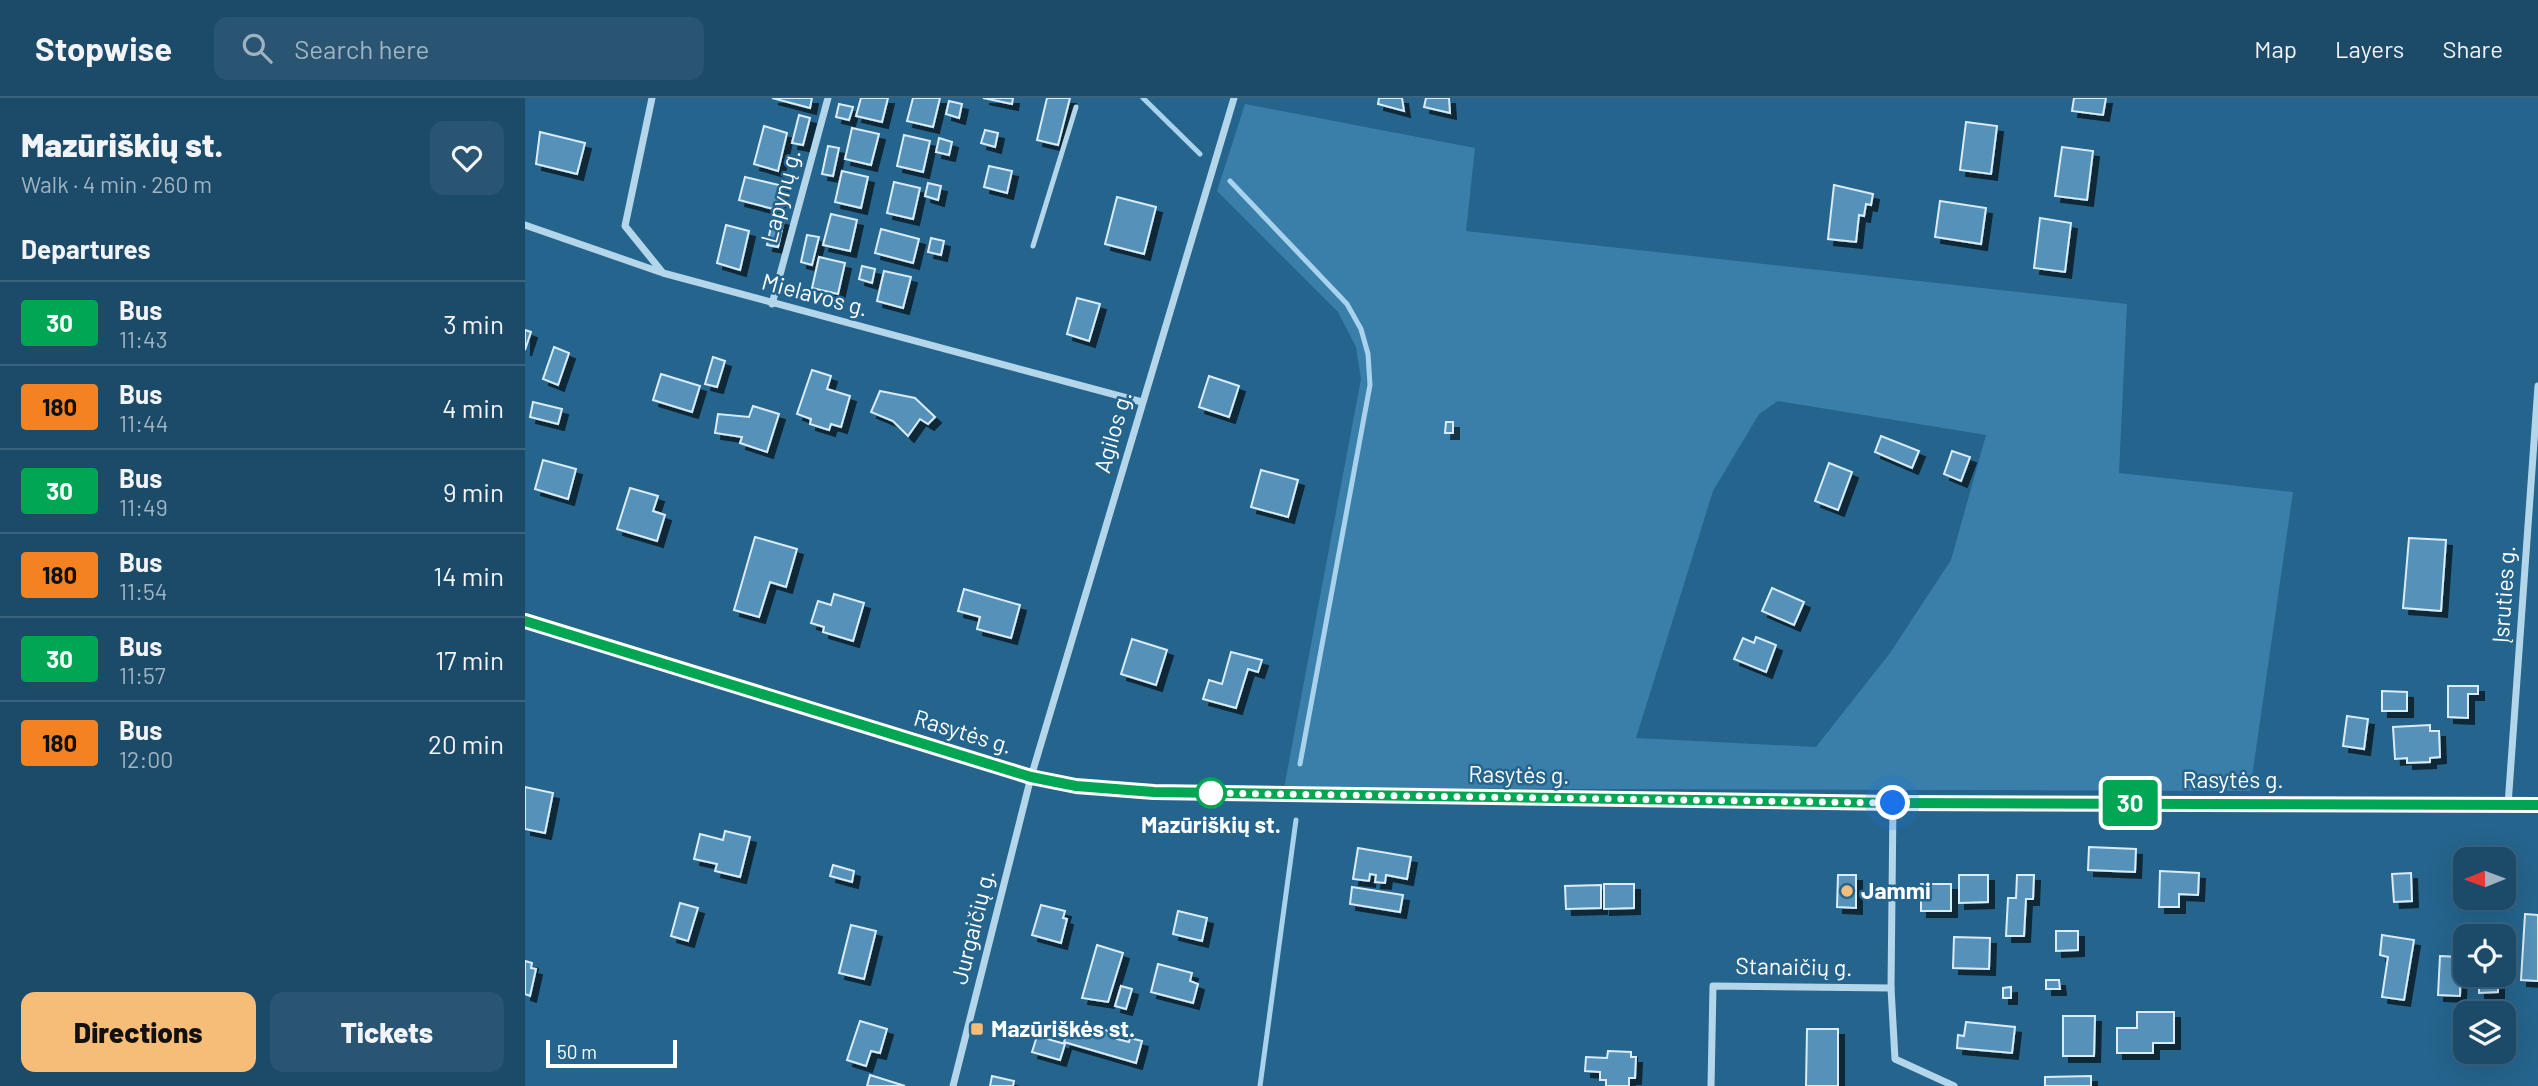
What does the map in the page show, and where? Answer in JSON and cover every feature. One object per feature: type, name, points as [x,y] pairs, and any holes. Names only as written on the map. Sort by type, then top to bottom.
[{"type":"main road","name":"Rasytės g.","points":[[525,621],[1031,777],[1076,786],[1146,792],[1893,803],[2538,805]]},
{"type":"street","points":[[652,98],[625,226],[663,272]]},
{"type":"street","name":"Lapynų g.","points":[[772,304],[828,98]]},
{"type":"street","name":"Agilos g.","points":[[1031,777],[1234,98]]},
{"type":"street","name":"Mielavos g.","points":[[525,225],[663,272],[772,304],[1142,402]]},
{"type":"street","name":"Įsruties g.","points":[[2508,805],[2538,387]]},
{"type":"street","name":"Jurgaičių g.","points":[[953,1086],[1031,777]]},
{"type":"street","points":[[1893,803],[1891,988],[1895,1059],[1954,1086]]},
{"type":"street","name":"Stanaičių g.","points":[[1711,1086],[1713,986],[1891,988]]},
{"type":"lane","points":[[1033,246],[1076,107]]},
{"type":"shaded area","points":[[1245,104],[1475,148],[1466,231],[2127,304],[2119,473],[2293,492],[2250,791],[1284,788],[1361,379],[1356,347],[1338,312],[1217,191]],"holes":[[[1778,401],[1986,435],[1951,560],[1890,653],[1816,747],[1636,738],[1713,491],[1759,414]]]},
{"type":"building","points":[[772,98],[812,98],[810,108]]},
{"type":"building","points":[[861,98],[888,98],[882,122],[856,116]]},
{"type":"building","points":[[913,98],[940,98],[933,127],[907,121]]},
{"type":"building","points":[[983,98],[1013,98],[1012,104]]},
{"type":"building","points":[[1047,98],[1070,98],[1058,145],[1037,140]]},
{"type":"building","points":[[1379,98],[1402,98],[1404,111],[1378,104]]},
{"type":"building","points":[[1426,98],[1449,98],[1450,113],[1424,107]]},
{"type":"building","points":[[2074,98],[2106,98],[2103,115],[2072,111]]},
{"type":"building","points":[[949,101],[962,104],[959,118],[946,114]]},
{"type":"building","points":[[839,104],[853,107],[849,120],[836,117]]},
{"type":"building","points":[[799,115],[810,118],[803,145],[792,143]]},
{"type":"building","points":[[1966,122],[1997,126],[1991,174],[1960,170]]},
{"type":"building","points":[[764,126],[787,133],[778,171],[754,164]]},
{"type":"building","points":[[852,128],[879,134],[871,165],[845,159]]},
{"type":"building","points":[[985,130],[998,133],[995,147],[981,143]]},
{"type":"building","points":[[540,132],[585,143],[577,174],[536,164]]},
{"type":"building","points":[[904,135],[930,141],[923,172],[897,166]]},
{"type":"building","points":[[939,138],[952,142],[949,155],[936,152]]},
{"type":"building","points":[[828,146],[839,148],[833,176],[822,174]]},
{"type":"building","points":[[2062,147],[2093,151],[2087,200],[2055,196]]},
{"type":"building","points":[[989,166],[1012,171],[1007,193],[984,187]]},
{"type":"building","points":[[842,171],[868,177],[861,208],[835,202]]},
{"type":"building","points":[[745,177],[783,186],[777,210],[739,200]]},
{"type":"building","points":[[894,182],[920,188],[913,219],[887,213]]},
{"type":"building","points":[[928,183],[941,186],[938,200],[925,196]]},
{"type":"building","points":[[1834,185],[1873,194],[1871,205],[1866,204],[1864,216],[1859,215],[1856,242],[1828,239]]},
{"type":"building","points":[[1117,197],[1156,207],[1144,254],[1105,244]]},
{"type":"building","points":[[1940,201],[1986,208],[1981,244],[1935,237]]},
{"type":"building","points":[[831,214],[857,220],[850,251],[823,245]]},
{"type":"building","points":[[773,217],[784,220],[778,247],[767,245]]},
{"type":"building","points":[[2040,218],[2071,223],[2065,272],[2034,268]]},
{"type":"building","points":[[726,225],[749,231],[740,270],[717,263]]},
{"type":"building","points":[[881,229],[919,239],[913,263],[875,253]]},
{"type":"building","points":[[807,235],[819,237],[812,265],[801,262]]},
{"type":"building","points":[[931,238],[944,241],[941,255],[928,252]]},
{"type":"building","points":[[819,257],[845,263],[838,294],[812,288]]},
{"type":"building","points":[[862,266],[875,269],[872,283],[859,279]]},
{"type":"building","points":[[884,271],[911,277],[903,308],[877,301]]},
{"type":"building","points":[[1077,298],[1100,304],[1089,341],[1067,334]]},
{"type":"building","points":[[525,330],[531,332],[525,350]]},
{"type":"building","points":[[554,347],[569,353],[558,385],[543,379]]},
{"type":"building","points":[[713,357],[725,361],[717,387],[705,384]]},
{"type":"building","points":[[812,370],[831,376],[827,389],[850,396],[841,427],[831,424],[829,430],[810,424],[811,419],[797,414]]},
{"type":"building","points":[[661,374],[700,386],[692,412],[653,400]]},
{"type":"building","points":[[1209,376],[1239,386],[1229,417],[1199,407]]},
{"type":"building","points":[[880,391],[915,398],[935,417],[928,424],[920,419],[908,436],[893,421],[871,412]]},
{"type":"building","points":[[533,402],[562,409],[558,424],[530,417]]},
{"type":"building","points":[[753,406],[779,414],[767,452],[740,443],[742,437],[715,433],[718,414],[749,417]]},
{"type":"building","points":[[1446,422],[1453,422],[1453,433],[1445,433]]},
{"type":"building","points":[[1881,436],[1919,451],[1912,468],[1875,452]]},
{"type":"building","points":[[1952,451],[1970,457],[1961,481],[1944,474]]},
{"type":"building","points":[[543,460],[576,469],[568,499],[535,489]]},
{"type":"building","points":[[1829,463],[1852,472],[1838,510],[1815,501]]},
{"type":"building","points":[[1261,470],[1298,480],[1288,517],[1251,507]]},
{"type":"building","points":[[630,488],[658,496],[653,511],[665,515],[657,541],[617,529]]},
{"type":"building","points":[[755,537],[797,549],[786,587],[770,582],[759,617],[734,610]]},
{"type":"building","points":[[2409,538],[2446,540],[2441,611],[2403,608]]},
{"type":"building","points":[[1772,588],[1804,602],[1794,625],[1762,611]]},
{"type":"building","points":[[964,589],[1020,605],[1011,638],[977,629],[980,617],[958,611]]},
{"type":"building","points":[[834,594],[864,603],[853,641],[823,632],[824,627],[811,623],[818,601],[831,605]]},
{"type":"building","points":[[1756,637],[1776,645],[1766,672],[1734,659],[1743,638],[1754,643]]},
{"type":"building","points":[[1132,639],[1167,650],[1156,685],[1121,674]]},
{"type":"building","points":[[1231,652],[1262,660],[1258,672],[1248,669],[1236,708],[1203,699],[1209,680],[1222,684]]},
{"type":"building","points":[[2448,686],[2478,686],[2478,694],[2468,694],[2468,718],[2448,717]]},
{"type":"building","points":[[2382,691],[2407,692],[2407,711],[2382,711]]},
{"type":"building","points":[[2347,716],[2368,719],[2364,749],[2343,746]]},
{"type":"building","points":[[2430,725],[2430,731],[2439,731],[2440,757],[2430,758],[2430,762],[2407,763],[2407,758],[2395,759],[2393,727]]},
{"type":"building","points":[[525,787],[553,793],[545,833],[525,829]]},
{"type":"building","points":[[725,831],[750,837],[740,877],[715,871],[717,864],[694,859],[700,834],[723,840]]},
{"type":"building","points":[[2089,847],[2136,849],[2135,872],[2088,870]]},
{"type":"building","points":[[1358,848],[1411,857],[1407,879],[1386,875],[1385,883],[1375,882],[1376,875],[1370,874],[1369,881],[1353,879]]},
{"type":"building","points":[[833,865],[854,871],[852,882],[830,876]]},
{"type":"building","points":[[2160,871],[2199,873],[2198,895],[2179,894],[2179,907],[2159,907]]},
{"type":"building","points":[[2411,873],[2412,901],[2394,902],[2392,874]]},
{"type":"building","name":"Jammi","points":[[1838,875],[1856,875],[1856,908],[1837,907]]},
{"type":"building","points":[[1959,875],[1988,875],[1988,902],[1959,903]]},
{"type":"building","points":[[2017,875],[2034,875],[2033,899],[2026,899],[2024,936],[2006,936],[2008,898],[2016,898]]},
{"type":"building","points":[[1604,884],[1634,884],[1634,908],[1604,909]]},
{"type":"building","points":[[1921,884],[1951,884],[1951,911],[1921,911]]},
{"type":"building","points":[[1601,885],[1601,908],[1566,909],[1565,886]]},
{"type":"building","points":[[1352,887],[1403,895],[1400,912],[1350,904]]},
{"type":"building","points":[[680,903],[698,908],[688,941],[671,936]]},
{"type":"building","points":[[1041,905],[1065,911],[1063,918],[1067,919],[1061,943],[1032,935]]},
{"type":"building","points":[[1178,911],[1207,918],[1202,941],[1173,934]]},
{"type":"building","points":[[2525,914],[2538,915],[2538,981],[2521,980]]},
{"type":"building","points":[[851,925],[876,931],[864,979],[839,973]]},
{"type":"building","points":[[2056,931],[2078,931],[2078,950],[2056,951]]},
{"type":"building","points":[[2382,935],[2414,940],[2404,1000],[2382,997],[2388,957],[2380,955]]},
{"type":"building","points":[[1954,937],[1990,938],[1989,969],[1953,968]]},
{"type":"building","points":[[1097,945],[1123,953],[1108,1002],[1082,998]]},
{"type":"building","points":[[2440,956],[2453,957],[2453,987],[2460,987],[2460,996],[2438,995]]},
{"type":"building","points":[[525,961],[532,963],[531,968],[536,969],[530,996],[525,994]]},
{"type":"building","points":[[1158,964],[1192,973],[1190,981],[1198,984],[1193,1003],[1151,992]]},
{"type":"building","points":[[2046,980],[2059,980],[2060,989],[2046,989]]},
{"type":"building","points":[[1121,986],[1132,989],[1126,1009],[1115,1006]]},
{"type":"building","points":[[2011,987],[2011,998],[2003,998],[2003,988]]},
{"type":"building","points":[[2479,987],[2498,987],[2498,992],[2479,993]]},
{"type":"building","points":[[2137,1012],[2174,1012],[2174,1043],[2153,1043],[2153,1053],[2117,1053],[2117,1028],[2137,1028]]},
{"type":"building","points":[[2063,1016],[2095,1016],[2094,1056],[2063,1056]]},
{"type":"building","points":[[860,1021],[887,1029],[880,1053],[871,1051],[866,1066],[847,1060]]},
{"type":"building","points":[[1966,1022],[2015,1027],[2012,1053],[1957,1048],[1958,1035],[1964,1036]]},
{"type":"building","points":[[1088,1025],[1119,1034],[1117,1039],[1142,1041],[1136,1063],[1064,1042],[1069,1027],[1086,1032]]},
{"type":"building","points":[[1807,1029],[1838,1029],[1838,1086],[1806,1086]]},
{"type":"building","points":[[1037,1036],[1065,1044],[1060,1060],[1032,1052]]},
{"type":"building","points":[[1608,1051],[1631,1052],[1631,1057],[1636,1057],[1635,1078],[1629,1078],[1629,1086],[1606,1086],[1606,1080],[1600,1080],[1600,1072],[1585,1071],[1586,1057],[1607,1058]]},
{"type":"building","points":[[870,1075],[905,1086],[867,1086]]},
{"type":"building","points":[[992,1076],[1014,1081],[1013,1086],[990,1086]]},
{"type":"building","points":[[2091,1076],[2091,1086],[2045,1086],[2045,1077]]},
{"type":"waterway","points":[[1143,98],[1200,154]]},
{"type":"waterway","points":[[1230,181],[1347,304],[1361,329],[1368,354],[1370,385],[1300,764]]},
{"type":"waterway","points":[[1260,1086],[1296,820]]},
{"type":"bus line","name":"30","points":[[525,621],[1031,777],[1076,786],[1154,792],[1893,803],[2538,805]]},
{"type":"place","name":"Mazūriškių st.","points":[[1211,793]]},
{"type":"place","name":"Jammi","points":[[1847,891]]},
{"type":"place","name":"Mazūriškės st.","points":[[977,1029]]},
{"type":"route","points":[[1211,793],[1208,793],[1893,803]]}]
